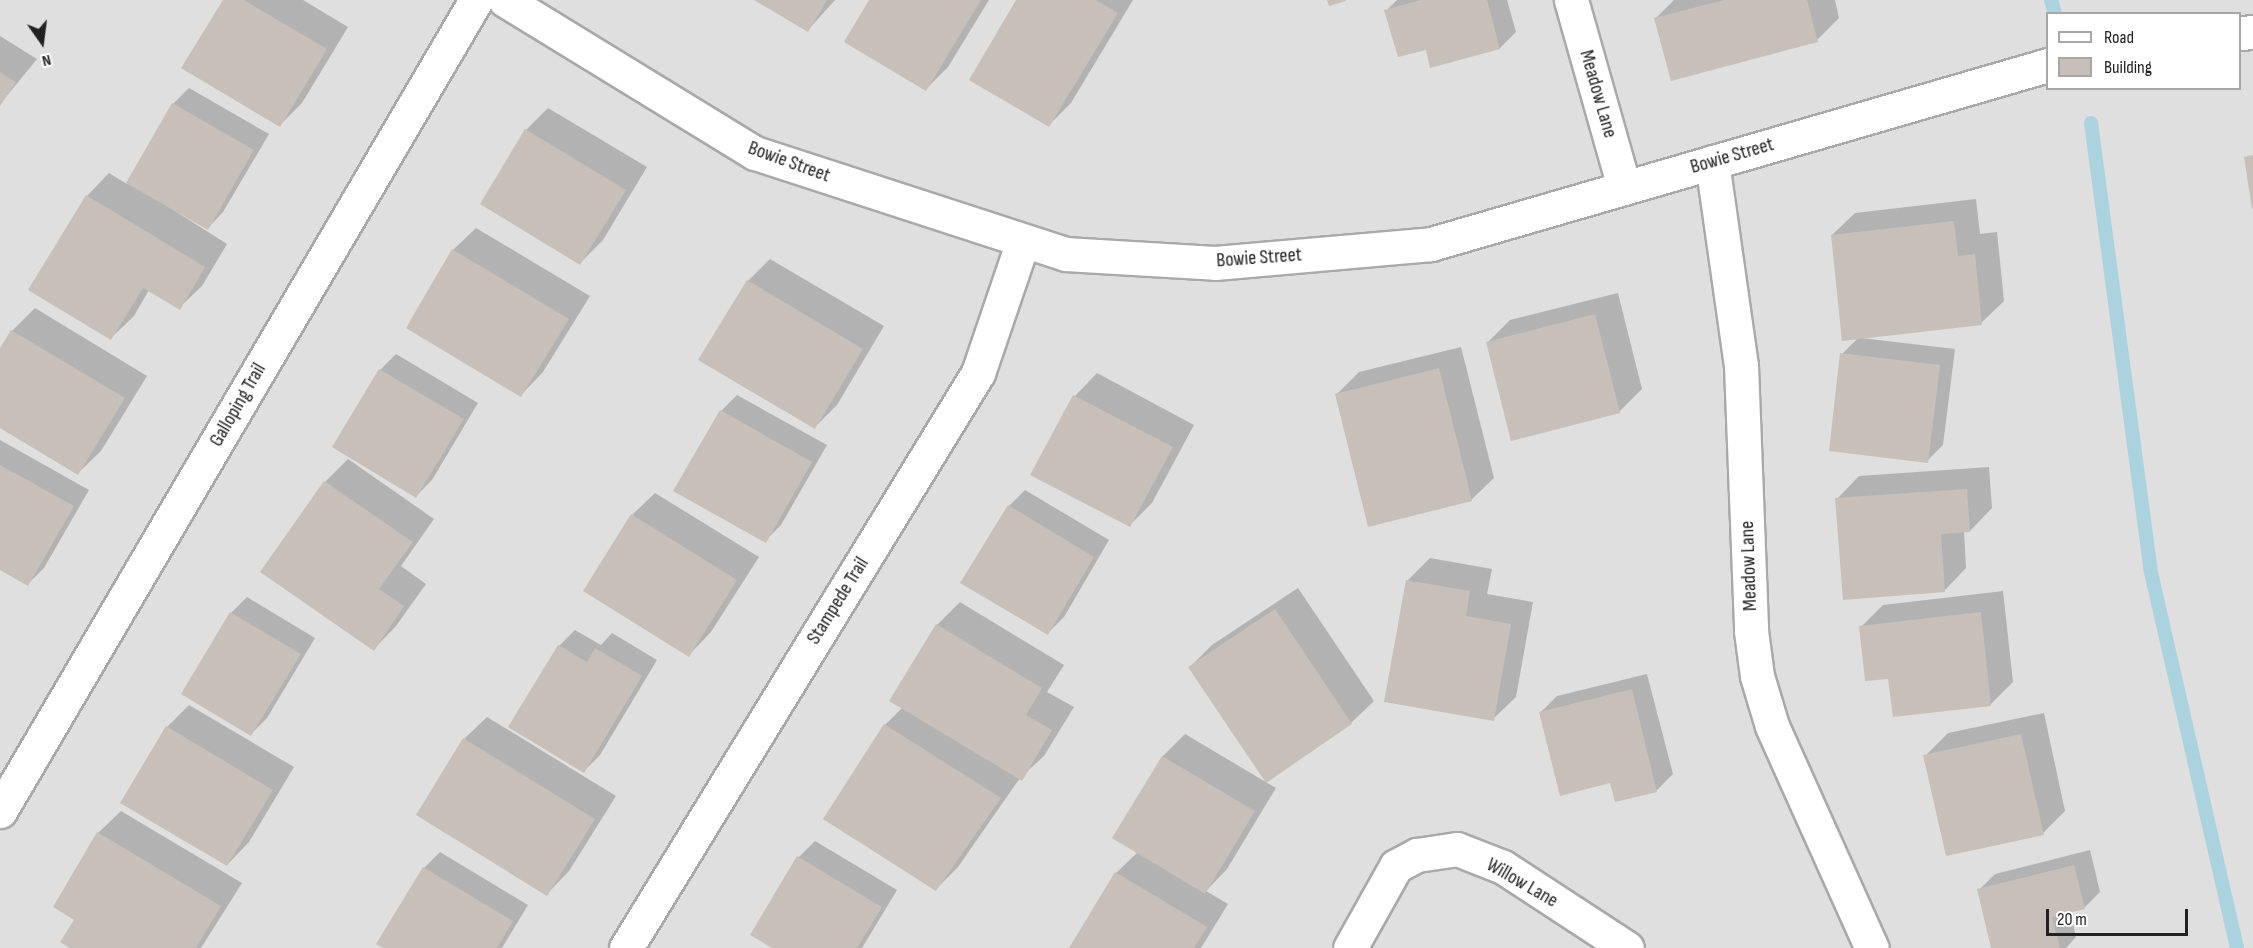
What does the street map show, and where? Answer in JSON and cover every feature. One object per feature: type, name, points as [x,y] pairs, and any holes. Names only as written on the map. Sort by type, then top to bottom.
[{"type":"street","name":"Galloping Trail","points":[[0,811],[476,0]]},
{"type":"street","name":"Bowie Street","points":[[505,0],[755,153],[1065,254],[1215,263],[1419,245],[2046,66]]},
{"type":"street","name":"Meadow Lane","points":[[1571,0],[1624,188]]},
{"type":"street","name":"Meadow Lane","points":[[1712,162],[1741,366],[1752,631],[1757,676],[1772,726],[1872,948]]},
{"type":"street","name":"Stampede Trail","points":[[626,948],[978,373],[1023,241]]},
{"type":"street","name":"Willow Lane","points":[[1350,948],[1396,866],[1417,855],[1457,849],[1503,867],[1627,948]]},
{"type":"shaded area","points":[[0,0],[2253,0],[2253,948],[0,948]]},
{"type":"building","points":[[223,0],[244,0],[327,49],[280,127],[181,68]]},
{"type":"building","points":[[754,0],[827,0],[808,32]]},
{"type":"building","points":[[869,0],[981,0],[926,91],[844,42]]},
{"type":"building","points":[[1016,0],[1096,0],[1118,13],[1049,127],[969,80]]},
{"type":"building","points":[[1327,0],[1346,0],[1346,1],[1329,6]]},
{"type":"building","points":[[1421,0],[1487,0],[1500,49],[1430,68],[1426,50],[1398,57],[1384,10]]},
{"type":"building","points":[[1724,0],[1807,0],[1818,42],[1671,81],[1654,18]]},
{"type":"building","points":[[0,72],[16,82],[0,106]]},
{"type":"building","points":[[172,103],[254,150],[208,230],[126,183]]},
{"type":"building","points":[[525,129],[626,190],[580,265],[480,204]]},
{"type":"building","points":[[2253,155],[2253,209],[2252,209],[2244,157]]},
{"type":"building","points":[[86,195],[205,267],[180,310],[143,288],[111,340],[28,290]]},
{"type":"building","points":[[1954,221],[1958,256],[1975,254],[1982,325],[1842,341],[1831,235]]},
{"type":"building","points":[[452,249],[569,319],[521,397],[406,328]]},
{"type":"building","points":[[747,280],[863,349],[815,429],[698,360]]},
{"type":"building","points":[[1595,314],[1620,413],[1511,441],[1486,342]]},
{"type":"building","points":[[11,330],[125,398],[78,475],[0,428],[0,348]]},
{"type":"building","points":[[1840,353],[1940,365],[1928,463],[1829,451]]},
{"type":"building","points":[[1439,368],[1472,501],[1368,527],[1335,394]]},
{"type":"building","points":[[379,369],[464,419],[416,498],[332,447]]},
{"type":"building","points":[[1073,395],[1173,447],[1130,527],[1030,475]]},
{"type":"building","points":[[720,410],[812,462],[766,543],[673,491]]},
{"type":"building","points":[[0,465],[74,506],[28,586],[0,570]]},
{"type":"building","points":[[324,481],[413,542],[379,589],[404,606],[374,651],[260,572]]},
{"type":"building","points":[[1967,489],[1970,532],[1941,534],[1945,592],[1843,600],[1835,498]]},
{"type":"building","points":[[1008,505],[1094,557],[1048,635],[960,583]]},
{"type":"building","points":[[631,514],[737,580],[689,657],[583,591]]},
{"type":"building","points":[[1406,580],[1470,591],[1466,616],[1511,624],[1494,721],[1384,702]]},
{"type":"building","points":[[1275,609],[1352,724],[1266,783],[1188,667]]},
{"type":"building","points":[[230,612],[301,654],[251,736],[181,694]]},
{"type":"building","points":[[1981,612],[1991,706],[1893,717],[1888,679],[1865,681],[1859,626]]},
{"type":"building","points":[[936,624],[1042,688],[1026,715],[1052,730],[1022,781],[889,701]]},
{"type":"building","points":[[558,645],[587,662],[595,648],[642,676],[584,773],[508,727]]},
{"type":"building","points":[[1632,689],[1657,792],[1615,802],[1610,783],[1560,796],[1539,712]]},
{"type":"building","points":[[884,724],[1001,798],[936,891],[823,819]]},
{"type":"building","points":[[166,726],[273,790],[227,866],[120,803]]},
{"type":"building","points":[[2021,734],[2044,835],[1946,856],[1923,755]]},
{"type":"building","points":[[463,738],[595,819],[547,896],[416,815]]},
{"type":"building","points":[[1162,756],[1255,811],[1205,894],[1112,838]]},
{"type":"building","points":[[97,832],[221,906],[196,948],[70,948],[60,942],[74,920],[53,907]]},
{"type":"building","points":[[797,856],[882,907],[857,948],[772,948],[750,935]]},
{"type":"building","points":[[2074,865],[2085,909],[2052,917],[2060,948],[1991,948],[1977,889]]},
{"type":"building","points":[[423,867],[513,921],[497,948],[383,948],[376,944]]},
{"type":"building","points":[[1115,872],[1207,927],[1194,948],[1069,948]]},
{"type":"waterway","points":[[2051,0],[2054,12]]},
{"type":"waterway","points":[[2091,123],[2150,568],[2237,948]]}]
